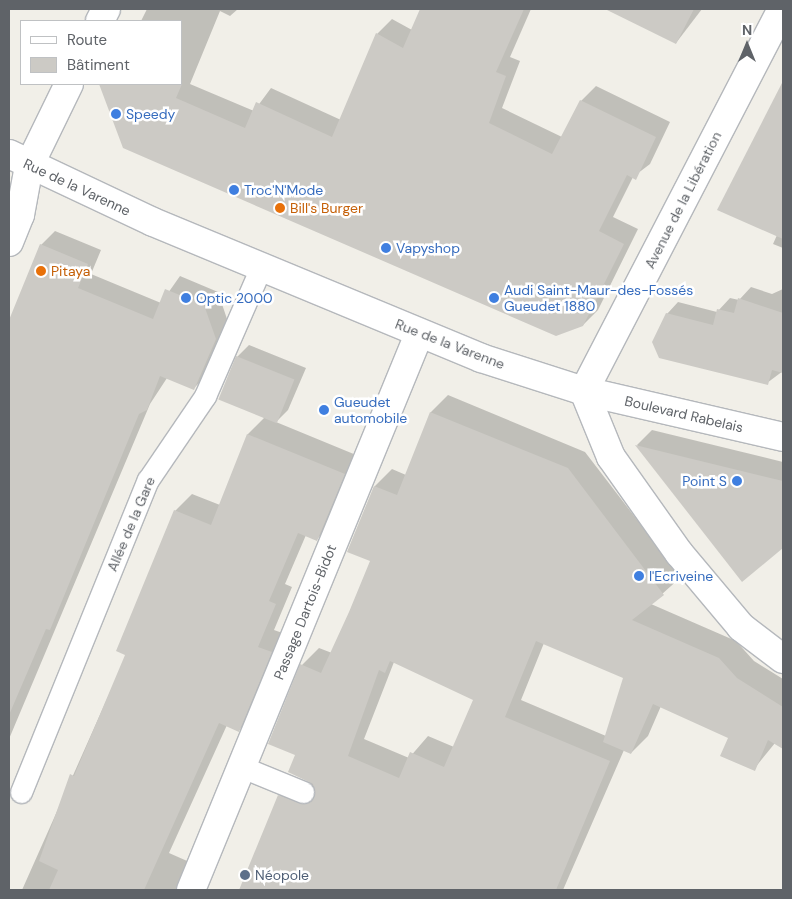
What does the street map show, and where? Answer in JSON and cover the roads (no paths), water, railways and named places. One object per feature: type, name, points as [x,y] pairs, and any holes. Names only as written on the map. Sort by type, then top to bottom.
[{"type":"main road","name":"Avenue de la Libération","points":[[584,391],[782,9]]},
{"type":"main road","points":[[9,242],[20,215],[19,160],[68,85]]},
{"type":"main road","name":"Rue de la Varenne","points":[[19,160],[260,267],[419,334],[584,391]]},
{"type":"main road","name":"Passage Dartois-Bidot","points":[[191,890],[419,334]]},
{"type":"main road","name":"Boulevard Rabelais","points":[[584,391],[783,437]]},
{"type":"main road","points":[[584,391],[611,457],[679,553],[741,627],[783,659]]},
{"type":"lane","name":"Allée de la Gare","points":[[21,792],[148,480],[205,396],[260,267]]},
{"type":"lane","points":[[242,768],[303,792]]},
{"type":"place","name":"Speedy","points":[[116,114]]},
{"type":"place","name":"Troc'N'Mode","points":[[234,190]]},
{"type":"place","name":"Bill's Burger","points":[[280,208]]},
{"type":"place","name":"Vapyshop","points":[[386,248]]},
{"type":"place","name":"Pitaya","points":[[41,271]]},
{"type":"place","name":"Optic 2000","points":[[186,298]]},
{"type":"place","name":"Audi Saint-Maur-des-Fossés Gueudet 1880","points":[[494,298]]},
{"type":"place","name":"Gueudet automobile","points":[[324,410]]},
{"type":"place","name":"Point S","points":[[737,481]]},
{"type":"place","name":"l'Ecriveine","points":[[639,576]]},
{"type":"place","name":"Néopole","points":[[245,875]]}]
